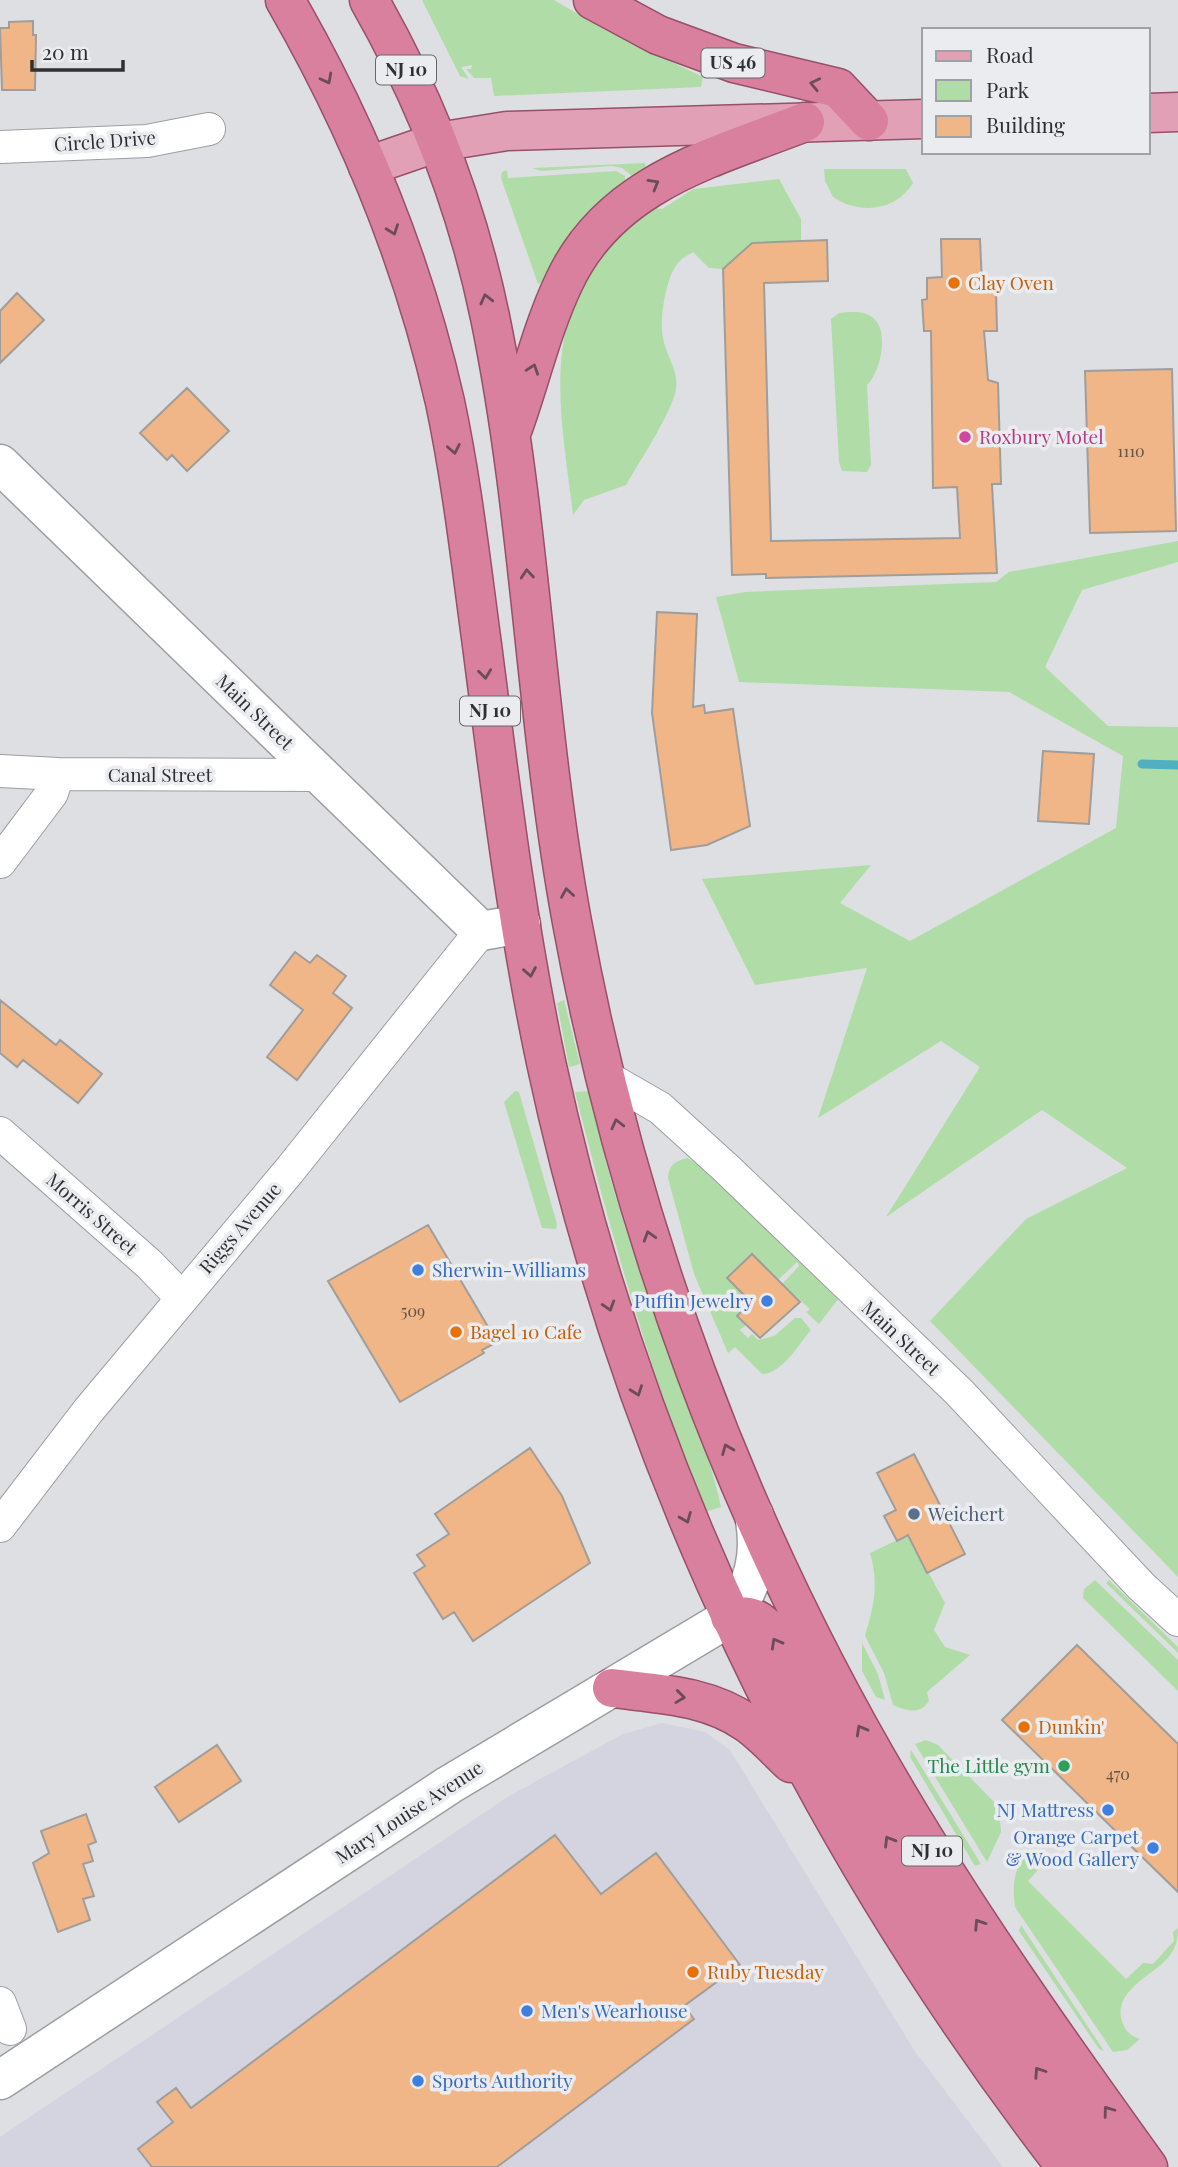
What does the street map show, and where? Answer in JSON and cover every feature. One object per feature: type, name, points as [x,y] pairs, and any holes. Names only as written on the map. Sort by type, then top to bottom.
[{"type":"highway","points":[[285,0],[339,102],[368,166]]},
{"type":"highway","name":"NJ 10","points":[[369,0],[415,88],[438,142],[481,278],[511,434],[554,813],[572,922],[606,1077],[656,1259],[718,1427],[754,1512],[828,1668],[897,1794],[1015,1979],[1148,2167]]},
{"type":"highway","name":"US 46","points":[[593,0],[658,35],[691,48],[734,63],[838,89],[869,121]]},
{"type":"highway","points":[[511,434],[564,283],[580,254],[601,228],[641,192],[666,177],[805,122]]},
{"type":"highway","name":"NJ 10","points":[[368,166],[415,291],[444,398],[460,479],[508,848],[547,1065],[595,1260],[652,1431],[730,1617],[813,1783],[953,2007],[1029,2119],[1066,2167]]},
{"type":"highway","points":[[730,1617],[749,1614],[764,1623],[774,1637],[842,1764],[948,1938],[1072,2120],[1108,2167]]},
{"type":"highway","points":[[612,1688],[695,1699],[714,1705],[750,1725],[813,1783]]},
{"type":"main road","points":[[1150,113],[1178,112]]},
{"type":"main road","points":[[368,166],[438,142],[507,131],[922,119]]},
{"type":"street","name":"Circle Drive","points":[[0,146],[147,141],[209,129]]},
{"type":"street","name":"Main Street","points":[[0,464],[481,931]]},
{"type":"street","name":"Canal Street","points":[[0,771],[58,774],[321,775]]},
{"type":"street","points":[[0,862],[52,793],[58,774]]},
{"type":"street","points":[[481,931],[521,924]]},
{"type":"street","name":"Riggs Avenue","points":[[0,1526],[88,1410],[289,1171],[481,931]]},
{"type":"street","name":"Main Street","points":[[606,1077],[660,1108],[727,1169],[959,1392],[1142,1586],[1178,1620]]},
{"type":"street","name":"Morris Street","points":[[0,1133],[149,1264],[181,1297]]},
{"type":"street","name":"Mary Louise Avenue","points":[[0,2080],[423,1801],[730,1617],[750,1588],[755,1571],[758,1542],[754,1512]]},
{"type":"shaded area","points":[[662,1723],[705,1732],[730,1750],[914,2050],[1003,2167],[0,2167],[0,2137],[509,1796],[623,1734]]},
{"type":"green space","points":[[422,0],[554,0],[600,27],[703,77],[701,87],[494,96],[491,78],[474,78],[466,69],[471,69],[472,65],[461,67],[469,79],[460,76]]},
{"type":"green space","points":[[645,163],[647,172],[633,177],[622,168],[612,166],[541,171],[532,168]]},
{"type":"green space","points":[[824,169],[906,169],[913,183],[897,200],[866,208],[843,203],[833,197],[825,181]]},
{"type":"green space","points":[[507,170],[508,178],[616,171],[625,176],[625,181],[545,281],[538,284],[501,178],[502,172]]},
{"type":"green space","points":[[779,179],[801,219],[801,241],[752,243],[723,269],[709,268],[693,252],[675,267],[667,286],[662,320],[663,338],[676,382],[673,399],[626,485],[584,500],[573,515],[562,424],[561,364],[573,305],[592,267],[613,240],[645,207],[662,209],[693,189]]},
{"type":"green space","points":[[839,313],[865,313],[878,323],[881,331],[882,351],[876,371],[867,385],[871,465],[867,472],[842,471],[839,462],[831,319]]},
{"type":"green space","points":[[1178,541],[1178,562],[1082,590],[1045,667],[1108,726],[1178,727],[1178,1577],[930,1321],[1026,1219],[1127,1168],[1042,1110],[886,1217],[980,1067],[941,1041],[818,1118],[867,968],[755,985],[702,879],[871,865],[840,903],[910,941],[1116,828],[1123,756],[1009,692],[739,682],[716,597],[745,592],[996,582],[1009,572]]},
{"type":"green space","points":[[564,1000],[580,1064],[569,1067],[557,1003]]},
{"type":"green space","points":[[515,1091],[519,1092],[557,1224],[556,1229],[542,1228],[504,1102]]},
{"type":"green space","points":[[591,1091],[605,1159],[625,1225],[711,1468],[721,1507],[705,1512],[650,1357],[603,1199],[575,1092]]},
{"type":"green space","points":[[687,1158],[698,1164],[839,1298],[819,1324],[806,1312],[810,1309],[782,1284],[799,1266],[797,1262],[778,1280],[751,1254],[728,1278],[751,1302],[737,1316],[746,1325],[740,1330],[748,1338],[752,1334],[758,1340],[774,1336],[795,1318],[801,1318],[811,1330],[790,1357],[769,1373],[762,1374],[735,1347],[728,1353],[694,1274],[668,1178],[673,1164]]},
{"type":"green space","points":[[908,1535],[945,1603],[934,1630],[945,1647],[970,1655],[927,1692],[929,1701],[917,1710],[893,1705],[884,1673],[865,1636],[874,1595],[870,1553]]},
{"type":"green space","points":[[1095,1580],[1178,1660],[1178,1691],[1083,1598],[1084,1589]]},
{"type":"green space","points":[[1109,1580],[1178,1647],[1178,1653],[1106,1583]]},
{"type":"green space","points":[[862,1643],[878,1674],[885,1700],[876,1697],[862,1671]]},
{"type":"green space","points":[[926,1740],[938,1745],[999,1807],[1001,1832],[987,1862],[915,1744]]},
{"type":"green space","points":[[911,1750],[981,1864],[975,1866],[910,1757]]},
{"type":"green space","points":[[1032,1855],[1046,1861],[1028,1881],[1126,1979],[1143,1963],[1153,1964],[1174,1941],[1173,1932],[1178,1928],[1176,1944],[1171,1954],[1134,1986],[1122,2004],[1121,2014],[1125,2028],[1140,2039],[1127,2050],[1113,2052],[1015,1907],[1015,1877],[1023,1860]]},
{"type":"green space","points":[[1021,1925],[1104,2051],[1099,2049],[1019,1931]]},
{"type":"building","points":[[33,21],[33,35],[36,35],[35,90],[2,90],[0,28],[9,28],[9,22]]},
{"type":"building","name":"Roxbury Motel","points":[[941,239],[980,239],[982,284],[996,291],[997,331],[984,331],[988,380],[998,383],[1001,484],[992,484],[997,573],[766,578],[766,574],[732,575],[723,269],[752,243],[827,240],[828,281],[764,283],[771,541],[960,538],[957,487],[933,488],[931,331],[924,331],[922,300],[927,299],[927,278],[942,277]]},
{"type":"building","points":[[17,293],[44,320],[0,363],[0,311]]},
{"type":"building","points":[[1172,369],[1176,531],[1090,533],[1085,371]]},
{"type":"building","points":[[187,388],[229,431],[187,471],[172,455],[167,460],[140,433]]},
{"type":"building","points":[[657,612],[697,614],[693,707],[704,705],[705,713],[733,709],[750,826],[707,845],[671,850],[652,713]]},
{"type":"building","points":[[1043,751],[1094,754],[1089,824],[1038,821]]},
{"type":"building","points":[[295,952],[310,963],[317,955],[346,976],[333,993],[352,1008],[297,1080],[267,1057],[303,1010],[270,985]]},
{"type":"building","points":[[0,1000],[56,1045],[60,1040],[102,1074],[78,1103],[23,1060],[17,1067],[0,1053]]},
{"type":"building","points":[[428,1225],[497,1342],[482,1350],[484,1353],[400,1402],[328,1281]]},
{"type":"building","points":[[752,1254],[800,1302],[760,1338],[737,1316],[751,1302],[727,1278]]},
{"type":"building","points":[[530,1448],[562,1496],[590,1563],[473,1641],[454,1612],[443,1619],[414,1573],[425,1566],[417,1555],[449,1534],[435,1514]]},
{"type":"building","points":[[914,1454],[965,1554],[927,1573],[908,1535],[897,1541],[884,1516],[896,1510],[877,1473]]},
{"type":"building","points":[[1077,1645],[1178,1744],[1178,1892],[1002,1720]]},
{"type":"building","points":[[217,1745],[241,1781],[179,1822],[155,1787]]},
{"type":"building","points":[[86,1814],[96,1842],[88,1845],[93,1861],[83,1864],[94,1896],[83,1899],[90,1920],[58,1932],[33,1863],[49,1853],[41,1831]]},
{"type":"building","points":[[555,1835],[601,1894],[656,1853],[740,1965],[684,2006],[694,2019],[497,2167],[152,2167],[138,2149],[173,2122],[157,2102],[176,2088],[191,2108]]},
{"type":"waterway","points":[[1142,764],[1178,765]]},
{"type":"place","name":"Clay Oven","points":[[954,283]]},
{"type":"place","name":"Roxbury Motel","points":[[965,437]]},
{"type":"place","name":"Sherwin-Williams","points":[[418,1270]]},
{"type":"place","name":"Puffin Jewelry","points":[[767,1301]]},
{"type":"place","name":"Bagel 10 Cafe","points":[[456,1332]]},
{"type":"place","name":"Weichert","points":[[914,1514]]},
{"type":"place","name":"Dunkin'","points":[[1024,1727]]},
{"type":"place","name":"The Little gym","points":[[1064,1766]]},
{"type":"place","name":"NJ Mattress","points":[[1108,1810]]},
{"type":"place","name":"Orange Carpet & Wood Gallery","points":[[1153,1848]]},
{"type":"place","name":"Ruby Tuesday","points":[[693,1972]]},
{"type":"place","name":"Men's Wearhouse","points":[[527,2011]]},
{"type":"place","name":"Sports Authority","points":[[418,2081]]}]
